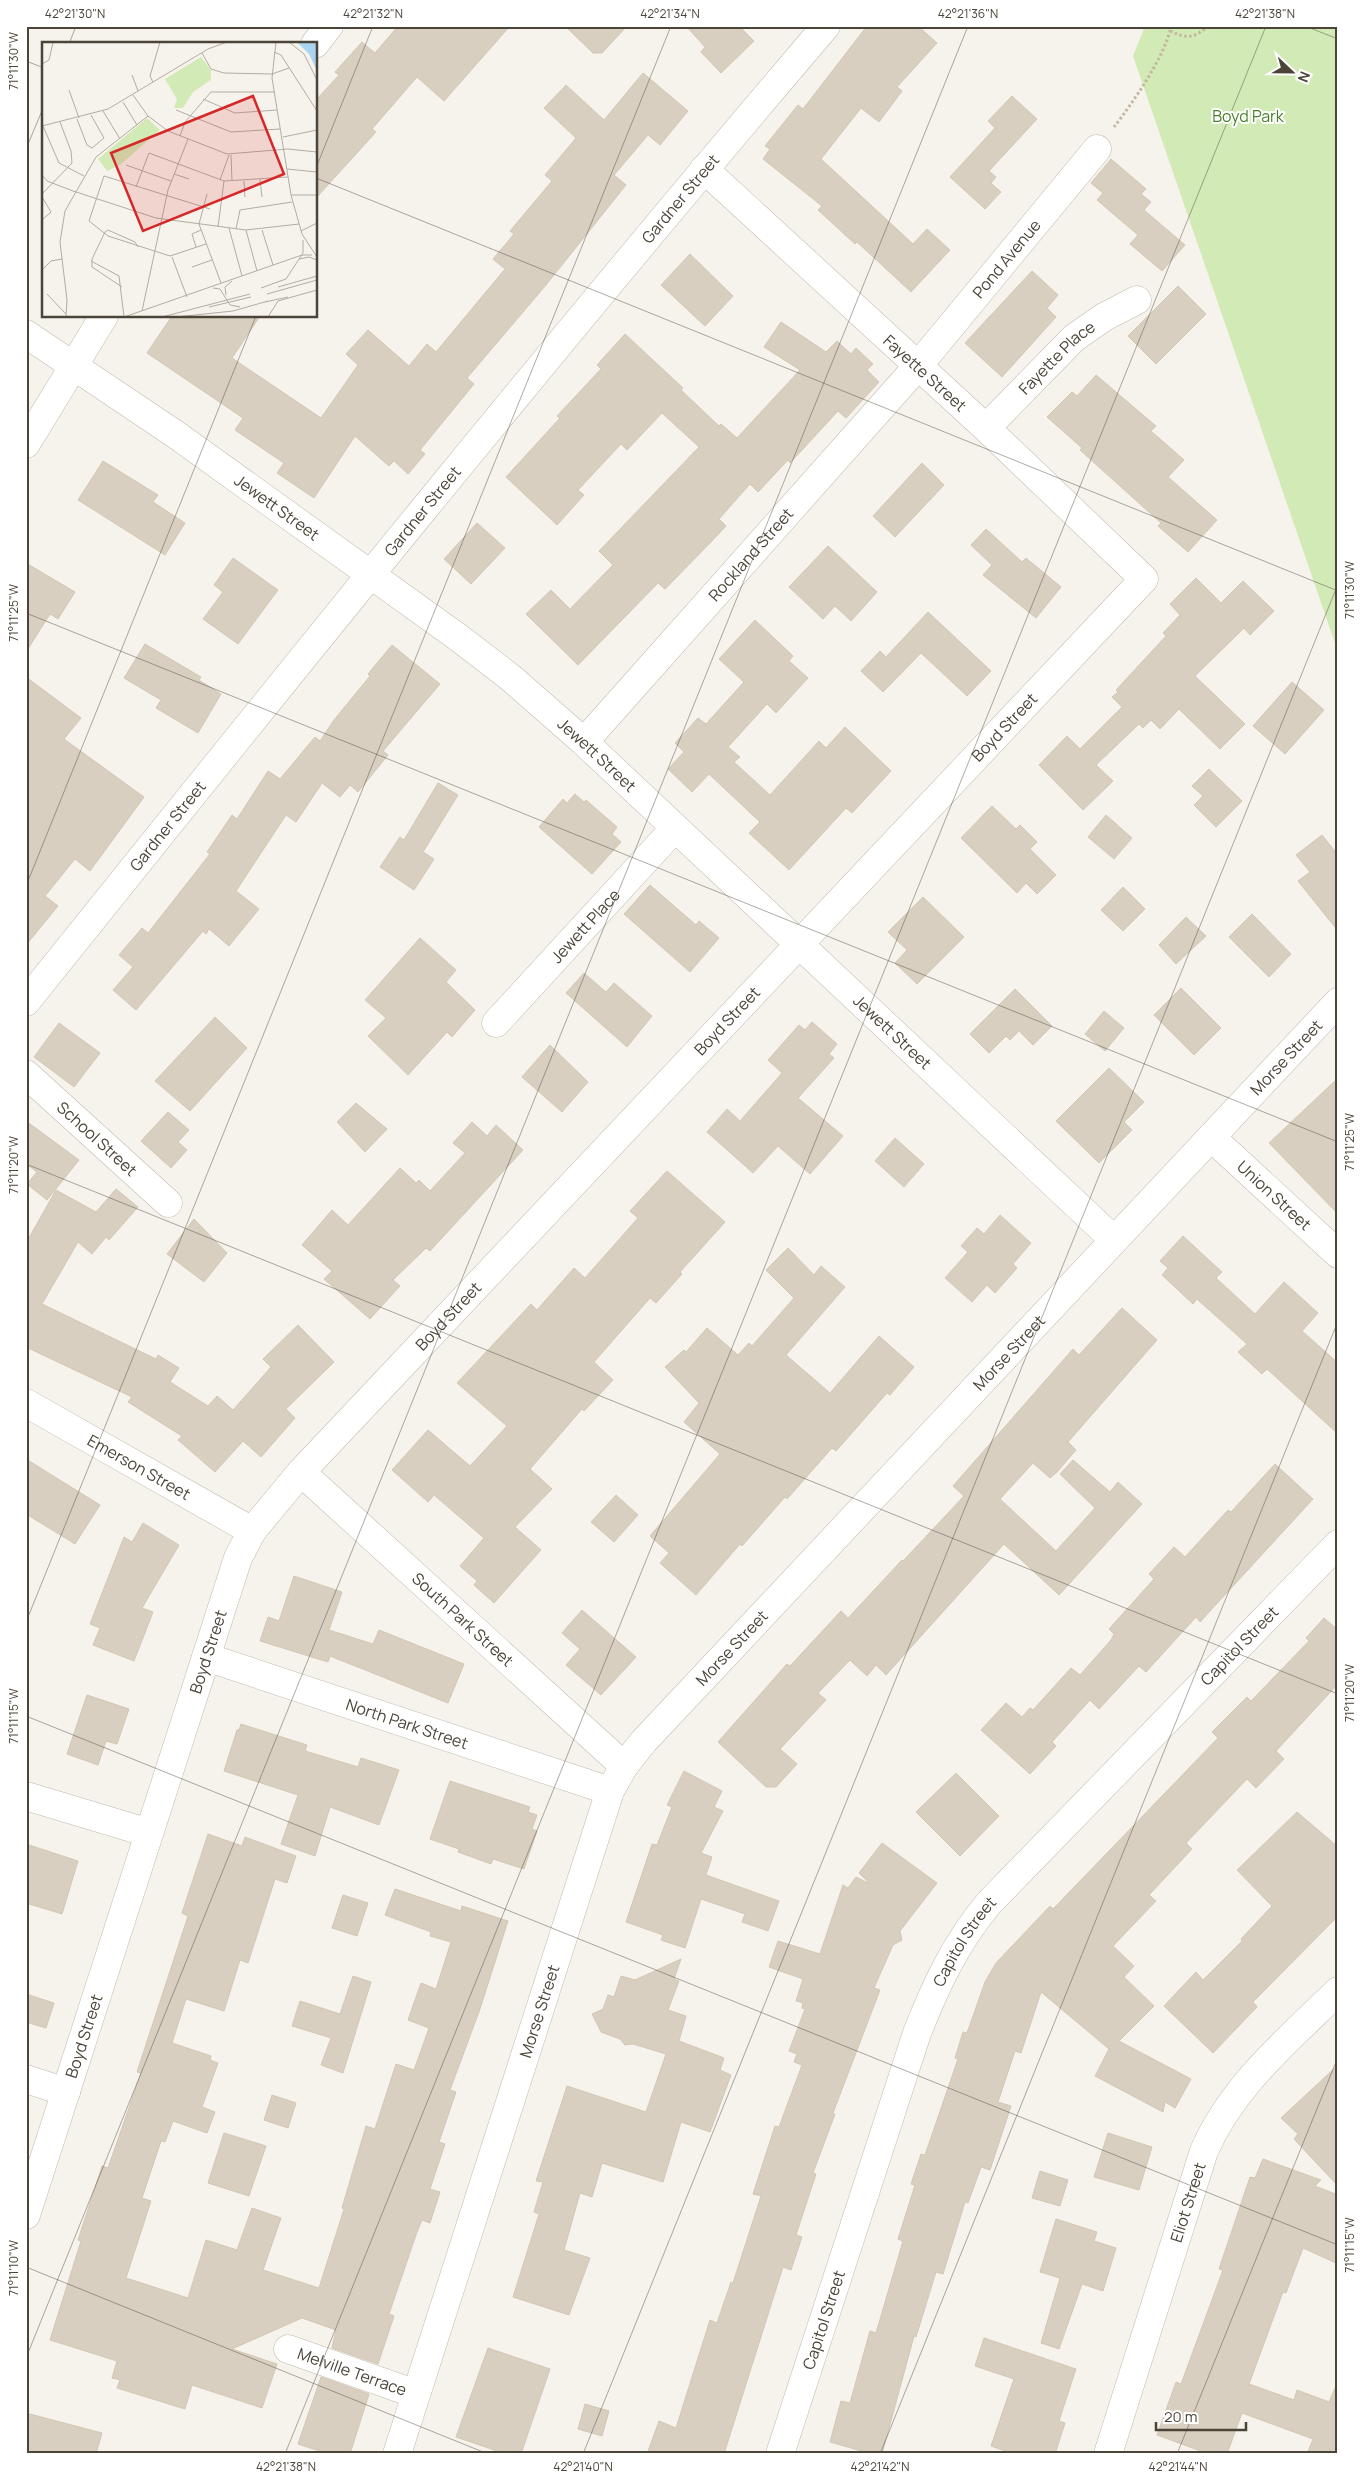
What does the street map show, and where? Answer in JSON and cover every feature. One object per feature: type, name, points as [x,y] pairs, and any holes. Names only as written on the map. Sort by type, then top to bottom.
[{"type":"street","points":[[316,42],[329,26]]},
{"type":"street","name":"Gardner Street","points":[[26,1002],[370,573],[704,169],[826,26]]},
{"type":"street","name":"Pond Avenue","points":[[917,367],[1097,149]]},
{"type":"street","name":"Fayette Street","points":[[704,169],[917,367],[986,428],[1144,579]]},
{"type":"street","name":"Fayette Place","points":[[986,428],[1074,338],[1104,316],[1137,300]]},
{"type":"street","points":[[26,444],[103,318]]},
{"type":"street","name":"Jewett Street","points":[[26,334],[175,434],[370,573],[511,678],[584,742],[801,944],[1114,1240]]},
{"type":"street","name":"Rockland Street","points":[[584,742],[917,367]]},
{"type":"street","name":"Boyd Street","points":[[26,2215],[238,1558],[252,1531],[301,1472],[1144,579]]},
{"type":"street","name":"Jewett Place","points":[[496,1023],[675,828]]},
{"type":"street","name":"Morse Street","points":[[397,2454],[610,1791],[624,1766],[658,1727],[1338,1002]]},
{"type":"street","name":"School Street","points":[[26,1074],[168,1203]]},
{"type":"street","name":"Union Street","points":[[1211,1137],[1338,1254]]},
{"type":"street","name":"Emerson Street","points":[[26,1403],[252,1531]]},
{"type":"street","name":"South Park Street","points":[[301,1472],[624,1766]]},
{"type":"street","name":"Capitol Street","points":[[780,2454],[917,2033],[941,1976],[961,1940],[989,1903],[1338,1544]]},
{"type":"street","name":"North Park Street","points":[[206,1657],[610,1791]]},
{"type":"street","points":[[26,1796],[149,1833]]},
{"type":"street","name":"Eliot Street","points":[[1108,2454],[1204,2151],[1213,2131],[1223,2113],[1250,2077],[1338,1991]]},
{"type":"street","points":[[26,2079],[66,2092]]},
{"type":"street","name":"Melville Terrace","points":[[288,2349],[416,2394]]},
{"type":"path","points":[[1097,149],[1127,111],[1162,51],[1171,26]]},
{"type":"path","points":[[1170,31],[1180,36],[1194,37],[1210,26]]},
{"type":"green space","name":"Boyd Park","points":[[1145,26],[1338,26],[1338,652],[1133,56]]},
{"type":"building","points":[[398,26],[510,26],[444,101],[417,77],[372,129],[376,132],[318,196],[318,98],[339,75],[335,72],[362,42],[375,53]]},
{"type":"building","points":[[565,26],[627,26],[602,53],[593,53]]},
{"type":"building","points":[[686,26],[739,26],[754,41],[721,73],[701,52],[705,47]]},
{"type":"building","points":[[867,26],[918,26],[937,43],[897,87],[902,91],[879,122],[861,108],[821,159],[913,244],[927,229],[950,250],[911,292],[857,242],[855,244],[818,210],[822,206],[763,159],[770,149],[765,146],[798,105],[803,109]]},
{"type":"building","points":[[643,73],[688,111],[660,145],[648,135],[614,175],[626,185],[546,285],[467,378],[474,384],[420,450],[425,454],[408,474],[394,461],[389,466],[355,436],[314,498],[277,473],[284,463],[235,430],[243,418],[147,353],[171,318],[259,318],[232,358],[321,418],[358,365],[346,354],[368,330],[409,366],[427,344],[436,352],[505,269],[493,259],[514,234],[510,231],[552,181],[545,175],[576,138],[544,108],[566,85],[604,120]]},
{"type":"building","points":[[1012,96],[1037,119],[989,171],[996,177],[991,183],[1001,192],[985,209],[950,177],[995,128],[988,121]]},
{"type":"building","points":[[1111,159],[1146,189],[1141,194],[1151,202],[1144,210],[1185,245],[1162,271],[1130,244],[1138,235],[1097,200],[1103,193],[1091,183]]},
{"type":"building","points":[[690,254],[733,296],[705,326],[661,285]]},
{"type":"building","points":[[1032,271],[1058,295],[1047,308],[1056,317],[1002,377],[965,343]]},
{"type":"building","points":[[1178,286],[1206,314],[1156,364],[1128,336]]},
{"type":"building","points":[[781,322],[826,352],[837,341],[851,354],[856,348],[873,364],[867,370],[879,382],[846,418],[838,411],[790,463],[788,460],[758,492],[750,484],[719,519],[726,526],[711,542],[665,589],[658,583],[578,665],[526,614],[551,590],[570,609],[613,565],[599,551],[699,447],[662,413],[627,450],[621,444],[578,490],[584,495],[557,525],[506,477],[560,418],[557,416],[601,369],[597,365],[625,334],[683,388],[681,390],[719,426],[721,424],[737,438],[800,370],[764,347]]},
{"type":"building","points":[[1096,375],[1156,426],[1151,431],[1184,460],[1168,477],[1217,520],[1188,552],[1158,526],[1161,523],[1080,450],[1082,448],[1047,417],[1072,392],[1077,396]]},
{"type":"building","points":[[103,461],[158,495],[153,502],[185,523],[165,555],[78,500]]},
{"type":"building","points":[[922,463],[944,485],[895,537],[873,516]]},
{"type":"building","points":[[477,523],[505,548],[471,584],[444,559]]},
{"type":"building","points":[[986,529],[1022,562],[1026,558],[1061,587],[1036,618],[983,575],[992,565],[971,545]]},
{"type":"building","points":[[828,546],[877,592],[851,621],[835,606],[823,619],[789,587]]},
{"type":"building","points":[[233,558],[278,590],[238,644],[203,619],[223,592],[214,585]]},
{"type":"building","points":[[26,563],[75,592],[58,619],[50,614],[26,652]]},
{"type":"building","points":[[1196,578],[1221,603],[1243,581],[1274,611],[1250,635],[1244,628],[1195,676],[1245,724],[1220,749],[1179,709],[1160,729],[1151,720],[1143,728],[1139,724],[1096,765],[1113,781],[1083,810],[1039,765],[1067,736],[1080,749],[1122,707],[1112,697],[1118,692],[1116,690],[1166,636],[1163,633],[1180,615],[1170,604]]},
{"type":"building","points":[[928,612],[991,671],[967,696],[921,653],[883,692],[861,671],[880,651],[886,657]]},
{"type":"building","points":[[755,620],[793,656],[789,661],[808,678],[776,713],[767,704],[728,747],[740,757],[734,762],[770,795],[819,741],[826,748],[845,727],[891,771],[852,813],[846,808],[789,870],[749,833],[760,822],[709,774],[692,792],[668,769],[684,752],[675,743],[698,718],[706,724],[744,682],[719,659]]},
{"type":"building","points":[[145,644],[201,677],[199,680],[221,694],[198,733],[156,708],[161,700],[124,678]]},
{"type":"building","points":[[392,645],[440,684],[383,751],[388,755],[358,792],[350,785],[340,797],[322,783],[296,822],[286,815],[236,891],[259,909],[229,946],[209,929],[206,934],[203,931],[136,1010],[113,990],[133,967],[119,955],[142,928],[148,933],[210,854],[207,852],[232,815],[237,819],[268,771],[280,779],[315,737],[320,741],[334,720],[370,676],[368,674]]},
{"type":"building","points":[[26,677],[81,718],[64,739],[144,797],[90,871],[75,859],[45,896],[58,906],[26,945]]},
{"type":"building","points":[[1292,682],[1324,710],[1285,754],[1253,726]]},
{"type":"building","points":[[1209,769],[1242,801],[1216,827],[1194,805],[1203,796],[1192,786]]},
{"type":"building","points":[[438,783],[458,795],[423,852],[434,859],[414,890],[380,867],[400,837],[404,840]]},
{"type":"building","points":[[575,794],[584,802],[586,800],[617,827],[612,834],[621,842],[592,874],[539,827],[563,799],[567,803]]},
{"type":"building","points":[[992,806],[1016,829],[1020,825],[1037,842],[1030,849],[1056,875],[1037,894],[1026,883],[1017,893],[961,838]]},
{"type":"building","points":[[1106,815],[1132,838],[1114,859],[1088,837]]},
{"type":"building","points":[[1322,835],[1338,855],[1338,931],[1298,881],[1310,872],[1296,855]]},
{"type":"building","points":[[650,885],[696,925],[699,921],[719,938],[690,972],[624,914]]},
{"type":"building","points":[[1123,887],[1145,909],[1123,931],[1101,910]]},
{"type":"building","points":[[923,897],[964,937],[917,984],[895,963],[907,950],[888,932]]},
{"type":"building","points":[[1252,914],[1291,954],[1269,977],[1229,937]]},
{"type":"building","points":[[1186,917],[1206,936],[1176,964],[1159,945]]},
{"type":"building","points":[[420,938],[456,970],[446,982],[475,1010],[452,1037],[447,1032],[408,1075],[368,1036],[386,1018],[365,1000]]},
{"type":"building","points":[[584,973],[606,992],[614,983],[652,1016],[627,1047],[566,993]]},
{"type":"building","points":[[1181,988],[1221,1028],[1194,1055],[1154,1015]]},
{"type":"building","points":[[1015,989],[1052,1026],[1033,1045],[1019,1031],[1010,1040],[1006,1036],[989,1053],[970,1034]]},
{"type":"building","points":[[1104,1011],[1124,1028],[1105,1051],[1085,1034]]},
{"type":"building","points":[[215,1017],[247,1048],[190,1111],[155,1081]]},
{"type":"building","points":[[812,1022],[837,1044],[829,1054],[834,1058],[798,1098],[843,1136],[810,1174],[778,1146],[753,1173],[707,1132],[727,1109],[740,1121],[782,1073],[768,1060],[799,1025],[805,1030]]},
{"type":"building","points":[[59,1023],[100,1053],[74,1087],[34,1057]]},
{"type":"building","points":[[550,1045],[588,1082],[562,1112],[522,1077]]},
{"type":"building","points":[[1109,1068],[1144,1102],[1124,1122],[1132,1130],[1099,1163],[1056,1121]]},
{"type":"building","points":[[1338,1078],[1338,1214],[1269,1143]]},
{"type":"building","points":[[356,1103],[387,1129],[365,1152],[337,1122]]},
{"type":"building","points":[[168,1112],[189,1130],[178,1142],[187,1150],[171,1168],[141,1141]]},
{"type":"building","points":[[26,1121],[79,1160],[47,1200],[27,1184],[37,1172],[26,1164]]},
{"type":"building","points":[[472,1122],[487,1136],[496,1125],[523,1150],[430,1251],[426,1248],[393,1280],[400,1286],[370,1319],[324,1279],[332,1271],[302,1245],[332,1210],[348,1225],[400,1168],[416,1183],[419,1180],[430,1191],[465,1153],[453,1143]]},
{"type":"building","points":[[895,1138],[924,1164],[904,1187],[875,1161]]},
{"type":"building","points":[[667,1171],[725,1222],[680,1272],[682,1274],[656,1303],[650,1298],[594,1362],[613,1380],[584,1411],[582,1409],[530,1469],[552,1489],[515,1527],[541,1550],[494,1603],[474,1585],[477,1581],[460,1566],[484,1538],[434,1495],[428,1502],[392,1470],[428,1430],[470,1466],[507,1426],[457,1383],[531,1304],[537,1310],[574,1268],[585,1278],[638,1218],[630,1211]]},
{"type":"building","points":[[116,1189],[138,1207],[109,1240],[106,1237],[92,1254],[78,1242],[42,1304],[156,1359],[158,1355],[179,1368],[170,1382],[208,1406],[217,1396],[233,1410],[271,1367],[263,1359],[298,1325],[334,1362],[286,1409],[295,1418],[261,1457],[243,1441],[215,1472],[178,1440],[182,1436],[128,1402],[132,1397],[26,1347],[26,1243],[56,1190],[96,1212]]},
{"type":"building","points":[[1000,1215],[1031,1243],[1013,1264],[1017,1268],[995,1293],[987,1285],[972,1302],[945,1278],[968,1252],[961,1246],[977,1228],[984,1234]]},
{"type":"building","points":[[194,1219],[227,1253],[204,1282],[167,1254]]},
{"type":"building","points":[[1183,1236],[1222,1272],[1216,1278],[1255,1314],[1284,1282],[1318,1313],[1302,1331],[1338,1363],[1338,1434],[1267,1369],[1262,1374],[1238,1352],[1247,1344],[1197,1299],[1193,1304],[1162,1275],[1168,1268],[1160,1261]]},
{"type":"building","points":[[788,1248],[814,1275],[821,1266],[845,1287],[786,1355],[830,1393],[879,1336],[914,1367],[890,1395],[887,1393],[836,1451],[832,1448],[742,1546],[740,1544],[696,1595],[660,1563],[669,1553],[650,1536],[720,1454],[684,1422],[699,1403],[665,1367],[684,1350],[686,1352],[707,1328],[738,1355],[749,1343],[752,1346],[794,1298],[766,1270]]},
{"type":"building","points":[[1122,1308],[1157,1340],[1068,1442],[1076,1450],[1057,1472],[1050,1478],[1033,1463],[1000,1499],[1056,1551],[1095,1508],[1060,1474],[1073,1460],[1110,1492],[1118,1482],[1142,1504],[1059,1595],[1004,1544],[886,1675],[876,1665],[867,1676],[850,1660],[818,1693],[826,1700],[780,1749],[797,1764],[776,1787],[766,1787],[718,1742],[787,1664],[790,1666],[841,1611],[848,1618],[964,1496],[953,1486],[1073,1349],[1079,1355]]},
{"type":"building","points":[[26,1459],[100,1505],[75,1544],[26,1514]]},
{"type":"building","points":[[1275,1464],[1313,1499],[1200,1622],[1196,1617],[1146,1672],[1139,1666],[1099,1709],[1090,1700],[1052,1742],[1056,1746],[1030,1774],[981,1730],[1006,1703],[1022,1717],[1030,1708],[1033,1710],[1071,1668],[1080,1675],[1111,1640],[1114,1634],[1109,1629],[1154,1579],[1149,1574],[1174,1547],[1185,1557],[1228,1510],[1231,1512]]},
{"type":"building","points":[[616,1495],[638,1515],[614,1542],[591,1522]]},
{"type":"building","points":[[143,1523],[179,1545],[142,1608],[153,1612],[134,1661],[93,1645],[100,1628],[90,1624],[124,1537],[132,1542]]},
{"type":"building","points":[[294,1576],[342,1592],[329,1630],[373,1644],[379,1630],[464,1664],[448,1703],[330,1656],[328,1662],[260,1641],[268,1617],[279,1621]]},
{"type":"building","points":[[582,1610],[636,1657],[601,1695],[566,1665],[580,1649],[562,1633]]},
{"type":"building","points":[[1324,1618],[1338,1630],[1338,1684],[1276,1751],[1284,1759],[1256,1788],[1247,1779],[1186,1843],[1192,1849],[1149,1895],[1156,1901],[1113,1946],[1134,1966],[1124,1977],[1154,2006],[1119,2041],[1191,2079],[1175,2108],[1165,2102],[1163,2112],[1095,2076],[1109,2049],[1041,1992],[1021,2053],[1015,2051],[998,2102],[1011,2106],[990,2170],[981,2167],[968,2203],[965,2202],[943,2274],[936,2272],[916,2337],[914,2336],[882,2454],[872,2454],[830,2442],[841,2401],[850,2403],[870,2331],[876,2333],[903,2241],[898,2239],[915,2185],[911,2184],[921,2154],[925,2155],[958,2059],[955,2058],[963,2032],[967,2033],[985,1982],[996,1963],[1050,1906],[1053,1909],[1218,1738],[1212,1732],[1247,1697],[1251,1701],[1309,1641],[1306,1638]]},
{"type":"building","points":[[87,1695],[129,1709],[117,1744],[106,1741],[98,1765],[67,1754]]},
{"type":"building","points":[[241,1724],[307,1745],[305,1751],[358,1767],[361,1758],[399,1770],[379,1825],[330,1807],[315,1856],[281,1844],[298,1795],[224,1771],[237,1730],[239,1730]]},
{"type":"building","points":[[684,1771],[722,1791],[714,1807],[723,1811],[701,1853],[712,1857],[706,1875],[779,1901],[768,1931],[742,1922],[745,1914],[701,1899],[685,1948],[661,1940],[663,1935],[626,1922],[652,1844],[657,1845],[672,1807],[667,1805]]},
{"type":"building","points":[[956,1773],[999,1816],[960,1856],[916,1812]]},
{"type":"building","points":[[450,1781],[530,1807],[528,1812],[537,1815],[532,1829],[537,1831],[524,1869],[493,1859],[491,1864],[458,1852],[459,1849],[430,1839]]},
{"type":"building","points":[[1297,1812],[1338,1847],[1338,1916],[1253,2002],[1257,2007],[1213,2053],[1164,2006],[1196,1972],[1203,1980],[1242,1941],[1241,1939],[1272,1906],[1237,1870]]},
{"type":"building","points":[[208,1834],[242,1846],[245,1837],[296,1856],[287,1883],[275,1879],[248,1963],[240,1960],[224,2011],[186,1999],[172,2043],[211,2056],[210,2060],[218,2063],[202,2107],[215,2112],[207,2133],[173,2121],[165,2142],[161,2141],[142,2198],[151,2201],[126,2278],[188,2298],[206,2240],[237,2250],[252,2208],[281,2218],[263,2270],[319,2288],[344,2209],[342,2208],[366,2126],[375,2129],[396,2064],[414,2070],[429,2028],[408,2020],[421,1983],[436,1989],[451,1942],[430,1936],[431,1932],[385,1915],[395,1889],[461,1911],[462,1906],[508,1921],[480,2009],[450,2090],[456,2092],[439,2142],[445,2144],[430,2189],[440,2192],[430,2223],[422,2220],[417,2232],[389,2314],[394,2316],[378,2364],[332,2348],[336,2330],[302,2318],[232,2349],[277,2364],[262,2408],[192,2385],[185,2409],[117,2388],[120,2380],[112,2378],[117,2361],[50,2340],[81,2241],[78,2240],[102,2166],[108,2168],[141,2073],[137,2072],[188,1916],[182,1913]]},
{"type":"building","points":[[882,1843],[937,1883],[900,1931],[902,1940],[893,1945],[874,1988],[880,1990],[833,2113],[835,2114],[813,2173],[816,2174],[796,2235],[802,2237],[791,2270],[783,2267],[724,2454],[647,2454],[659,2421],[676,2428],[710,2320],[717,2323],[731,2282],[733,2283],[761,2196],[753,2194],[775,2126],[779,2127],[802,2065],[794,2062],[797,2054],[789,2051],[805,2009],[802,2008],[803,2003],[796,2001],[803,1979],[769,1967],[778,1941],[820,1954],[843,1885],[848,1888],[856,1877],[870,1884],[859,1873]]},
{"type":"building","points":[[26,1844],[78,1861],[62,1914],[26,1903]]},
{"type":"building","points":[[343,1895],[368,1903],[357,1936],[332,1928]]},
{"type":"building","points":[[681,1959],[674,1979],[679,1981],[668,2010],[686,2016],[679,2041],[724,2058],[720,2070],[731,2075],[710,2132],[681,2122],[663,2182],[602,2163],[592,2197],[580,2193],[564,2250],[590,2258],[569,2315],[513,2297],[539,2214],[534,2212],[543,2182],[536,2181],[567,2086],[646,2112],[666,2054],[633,2044],[625,2045],[620,2039],[601,2032],[592,2014],[603,2009],[608,1995],[614,1997],[621,1976],[635,1980]]},
{"type":"building","points":[[353,1976],[371,1982],[343,2073],[321,2065],[331,2038],[292,2026],[300,2001],[340,2014]]},
{"type":"building","points":[[26,1994],[54,2003],[46,2028],[26,2022]]},
{"type":"building","points":[[1338,2065],[1338,2186],[1294,2139],[1298,2134],[1281,2118]]},
{"type":"building","points":[[272,2095],[296,2103],[288,2128],[264,2120]]},
{"type":"building","points":[[224,2133],[266,2146],[249,2196],[208,2183]]},
{"type":"building","points":[[1108,2133],[1152,2147],[1139,2190],[1094,2177]]},
{"type":"building","points":[[1263,2159],[1321,2180],[1315,2186],[1338,2195],[1338,2264],[1303,2248],[1286,2293],[1283,2292],[1249,2384],[1294,2400],[1297,2390],[1329,2402],[1338,2381],[1338,2454],[1307,2454],[1313,2439],[1242,2413],[1227,2454],[1209,2454],[1157,2435],[1176,2382],[1181,2384],[1223,2270],[1219,2269],[1250,2177],[1255,2178]]},
{"type":"building","points":[[1040,2171],[1068,2180],[1060,2206],[1032,2198]]},
{"type":"building","points":[[1056,2219],[1097,2232],[1094,2241],[1116,2248],[1103,2291],[1082,2284],[1059,2349],[1041,2343],[1060,2278],[1040,2272]]},
{"type":"building","points":[[984,2338],[1076,2369],[1059,2421],[1065,2423],[1055,2454],[1014,2454],[991,2446],[1014,2379],[975,2366]]},
{"type":"building","points":[[488,2348],[550,2369],[521,2454],[506,2454],[456,2437]]},
{"type":"building","points":[[321,2377],[369,2394],[350,2454],[329,2454],[298,2444]]},
{"type":"building","points":[[585,2404],[609,2411],[602,2436],[578,2429]]},
{"type":"building","points":[[26,2413],[102,2433],[96,2454],[26,2454]]}]
